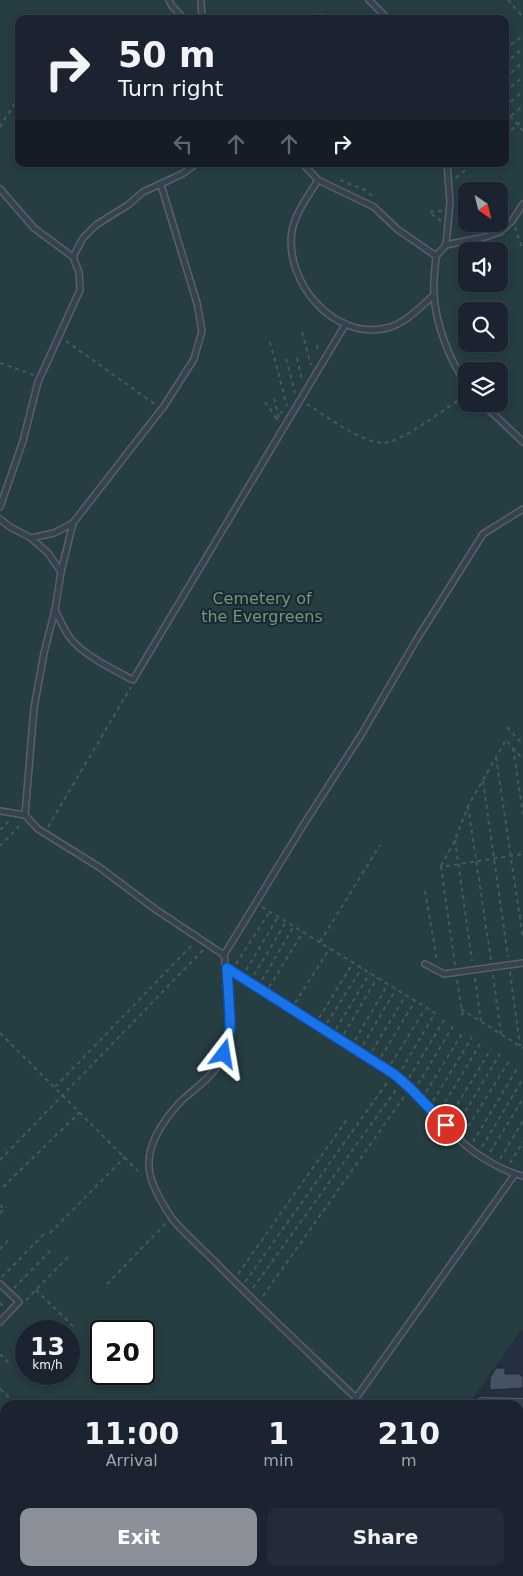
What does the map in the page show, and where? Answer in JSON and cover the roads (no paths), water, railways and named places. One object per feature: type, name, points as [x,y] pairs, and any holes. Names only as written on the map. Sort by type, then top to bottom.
[{"type":"lane","points":[[170,0],[172,6],[180,15]]},
{"type":"lane","points":[[201,0],[202,15]]},
{"type":"lane","points":[[369,0],[384,15]]},
{"type":"lane","points":[[74,257],[83,238],[96,225],[128,205],[143,192],[161,185],[192,167]]},
{"type":"lane","points":[[305,167],[318,180],[374,207],[397,229],[436,256]]},
{"type":"lane","points":[[446,245],[449,210],[447,167]]},
{"type":"lane","points":[[318,180],[298,213],[292,230],[292,258],[303,284],[314,301],[331,317],[346,325],[368,330],[386,328],[404,322],[434,295]]},
{"type":"lane","points":[[31,538],[54,534],[73,523],[162,410],[194,359],[202,332],[197,303],[161,185]]},
{"type":"lane","points":[[0,189],[34,228],[74,257],[79,272],[80,290],[41,377],[23,441],[0,507]]},
{"type":"lane","points":[[458,370],[450,357],[444,340],[434,295],[436,256],[446,245],[500,232],[512,221],[523,204]]},
{"type":"lane","points":[[55,610],[68,636],[87,653],[109,668],[133,680],[346,325]]},
{"type":"lane","points":[[491,412],[523,442]]},
{"type":"lane","points":[[224,955],[483,534],[523,509]]},
{"type":"lane","points":[[0,519],[10,527],[31,538],[48,553],[61,572]]},
{"type":"lane","points":[[26,816],[34,708],[44,654],[55,610],[61,572],[73,523]]},
{"type":"lane","points":[[0,811],[26,816],[38,829],[99,867],[155,909],[224,955],[231,1009],[224,1054],[209,1077],[182,1101],[160,1126],[150,1149],[149,1172],[154,1187],[172,1217],[257,1304],[356,1398],[515,1174]]},
{"type":"lane","points":[[425,964],[444,974],[523,962]]},
{"type":"lane","points":[[227,968],[359,1053],[405,1080],[410,1088],[463,1143],[473,1151],[515,1174],[523,1176]]},
{"type":"lane","points":[[0,1284],[19,1302],[0,1322]]},
{"type":"park label","name":"Cemetery of the Evergreens","points":[[262,607]]}]
